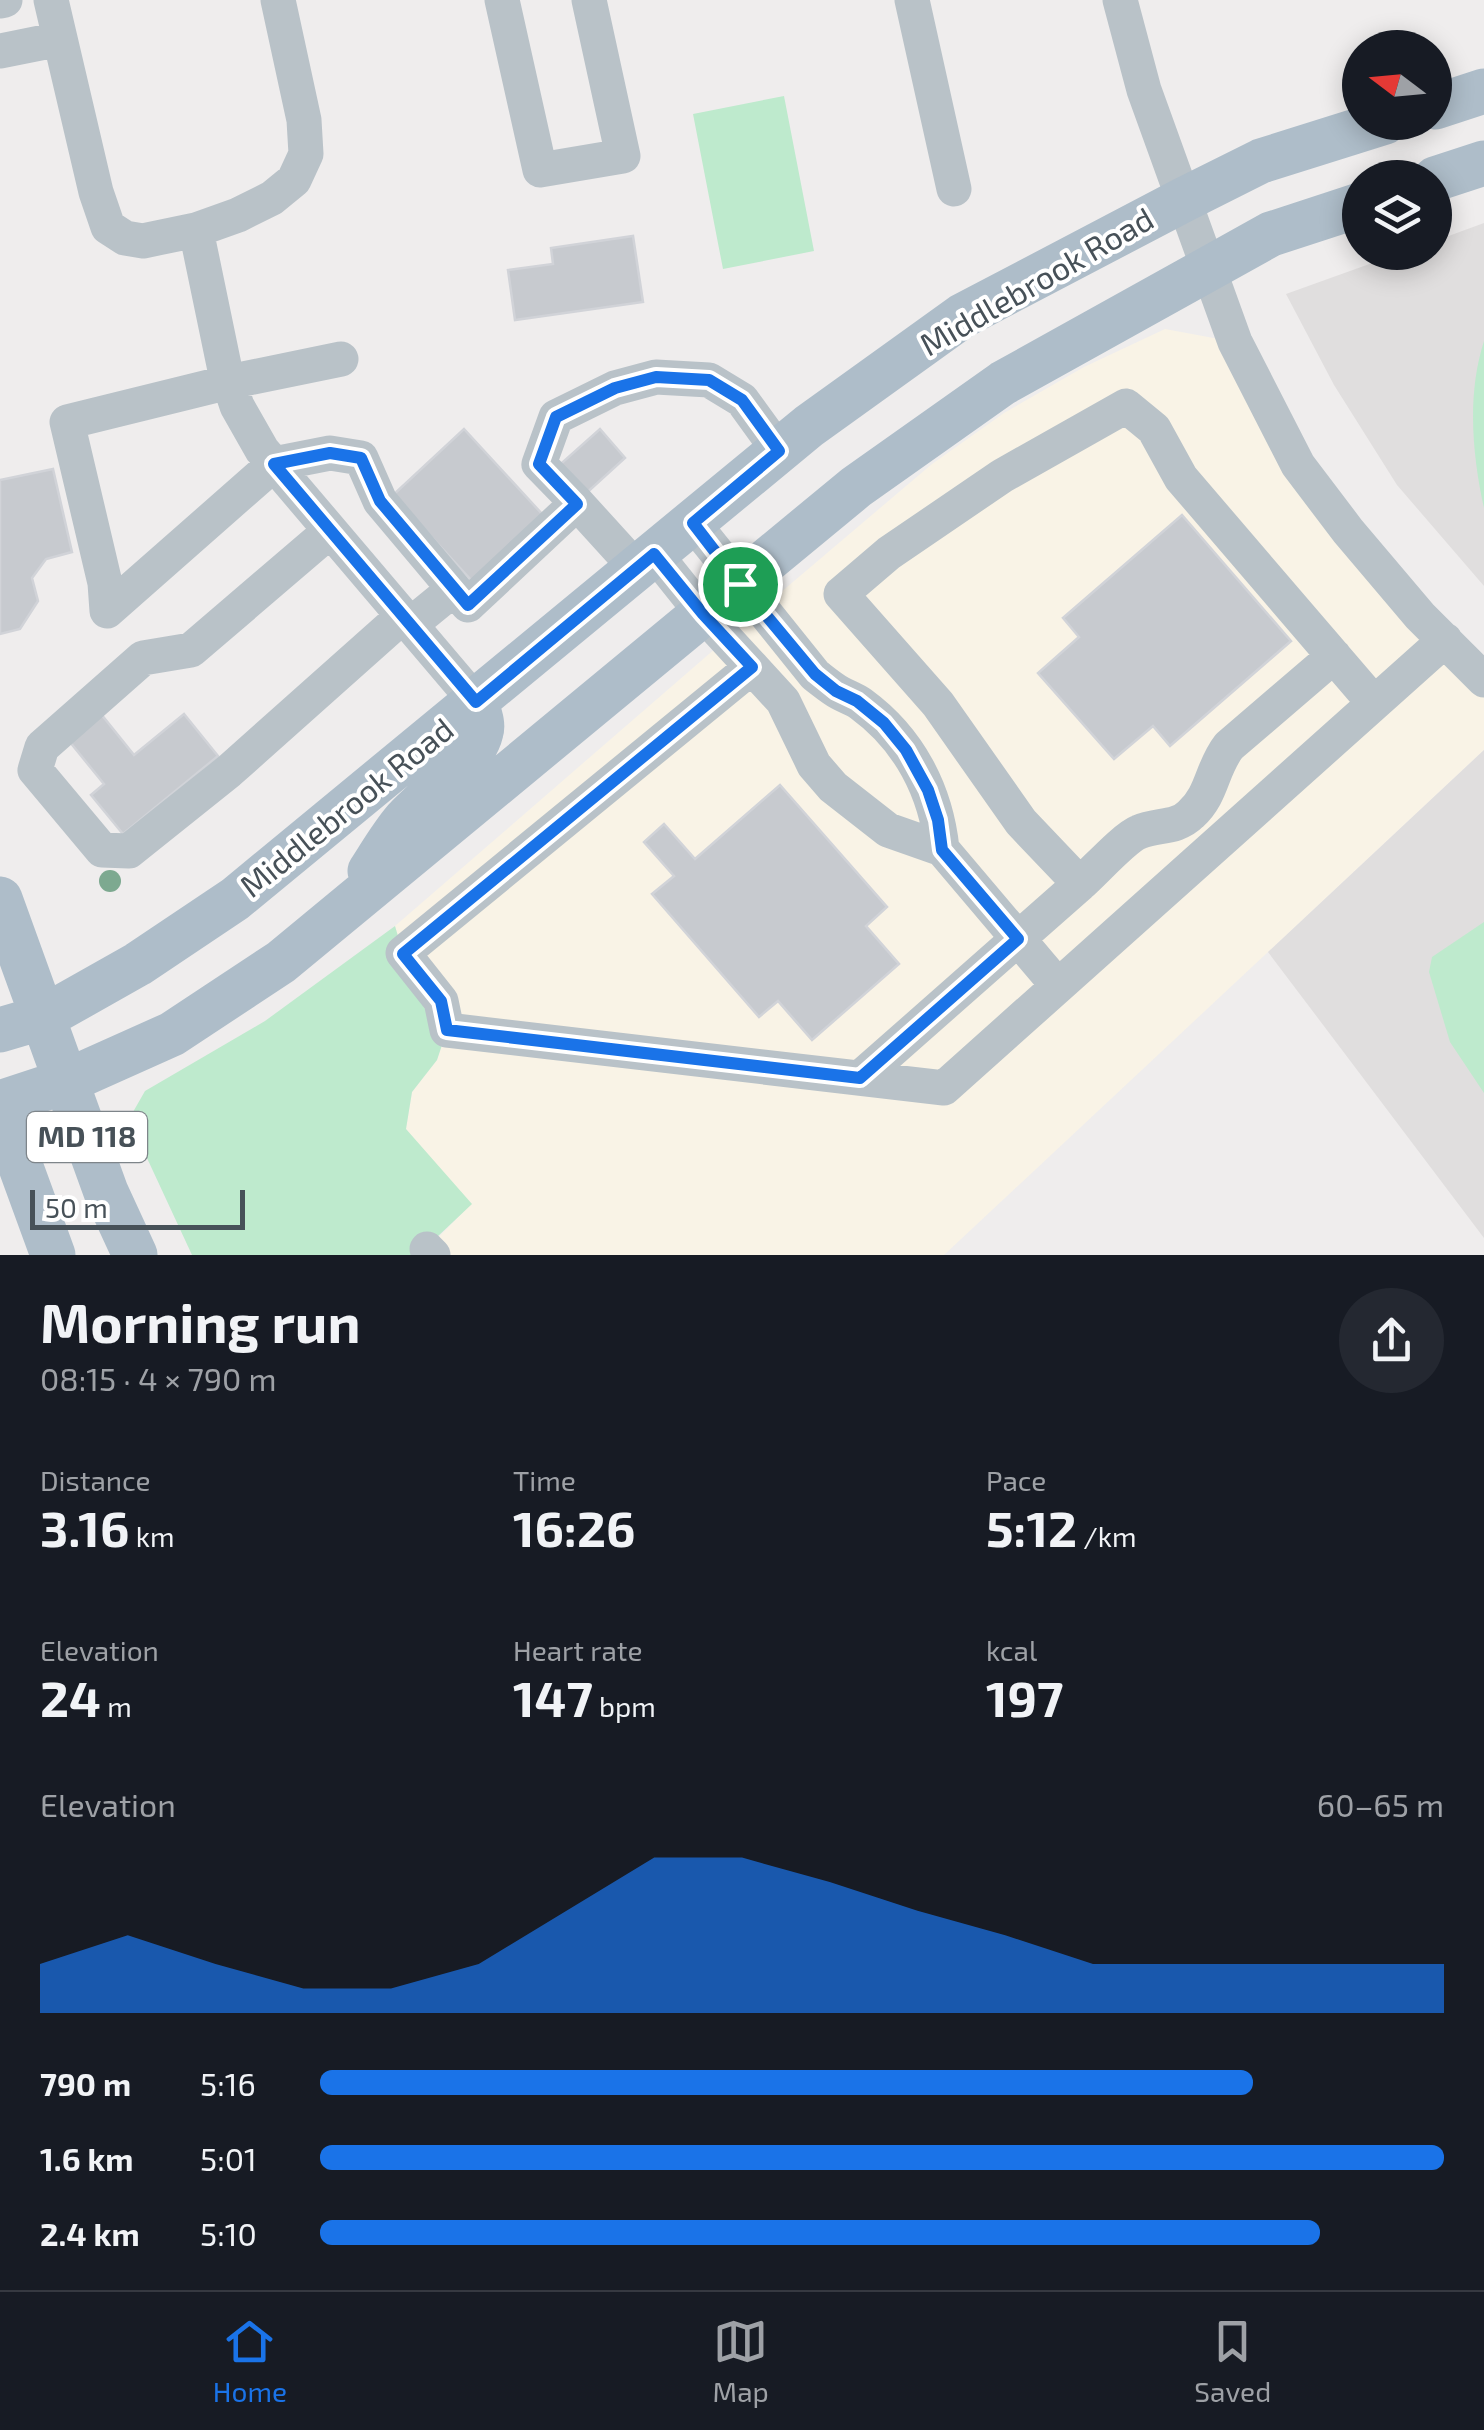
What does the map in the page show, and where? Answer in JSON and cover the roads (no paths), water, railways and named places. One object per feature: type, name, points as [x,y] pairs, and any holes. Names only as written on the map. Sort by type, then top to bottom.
[{"type":"main road","points":[[1452,102],[1484,92]]},
{"type":"main road","name":"Middlebrook Road","points":[[0,1030],[44,1017],[138,964],[235,900],[809,426],[962,316],[1261,162],[1342,136]]},
{"type":"main road","points":[[1452,174],[1484,163]]},
{"type":"main road","points":[[0,1107],[172,1034],[281,962],[856,487],[1002,383],[1271,234],[1342,210]]},
{"type":"main road","points":[[352,904],[401,824],[458,769],[475,746],[483,729],[476,702]]},
{"type":"main road","name":"MD 118","points":[[0,900],[106,1192],[134,1255]]},
{"type":"main road","name":"MD 118","points":[[0,1107],[53,1255]]},
{"type":"street","points":[[51,0],[96,192],[108,227],[125,238],[143,241],[196,230],[238,215],[272,198],[294,180],[306,154],[304,120],[278,0]]},
{"type":"street","points":[[502,0],[540,170],[623,156],[589,0]]},
{"type":"street","points":[[912,0],[954,189]]},
{"type":"street","points":[[1120,0],[1144,90],[1235,342],[1298,465],[1420,616],[1484,680]]},
{"type":"street","points":[[0,51],[60,38]]},
{"type":"street","points":[[196,230],[229,382],[237,406],[262,450],[476,702]]},
{"type":"street","points":[[341,359],[67,422],[106,584],[108,611],[274,464],[330,453],[361,458],[380,501],[468,605],[577,504]]},
{"type":"street","points":[[779,451],[742,400],[709,380],[656,377],[615,388],[556,417],[539,464],[577,504],[703,614],[752,667],[783,702],[814,766],[832,787],[888,830],[942,850],[1058,986]]},
{"type":"street","points":[[1080,884],[1021,822],[938,704],[841,594],[889,553],[1002,476],[1126,406],[1154,429],[1182,478],[1374,703]]},
{"type":"street","points":[[693,523],[815,674],[884,723],[906,750],[928,790],[942,850]]},
{"type":"street","points":[[330,530],[191,650],[144,658],[42,747],[35,770],[102,850],[129,851],[406,620],[454,589]]},
{"type":"street","points":[[752,667],[403,954],[441,1001],[447,1030],[944,1088],[1444,640]]},
{"type":"street","points":[[860,1078],[1136,832],[1170,826],[1196,810],[1207,796],[1219,759],[1230,746],[1334,656]]}]
